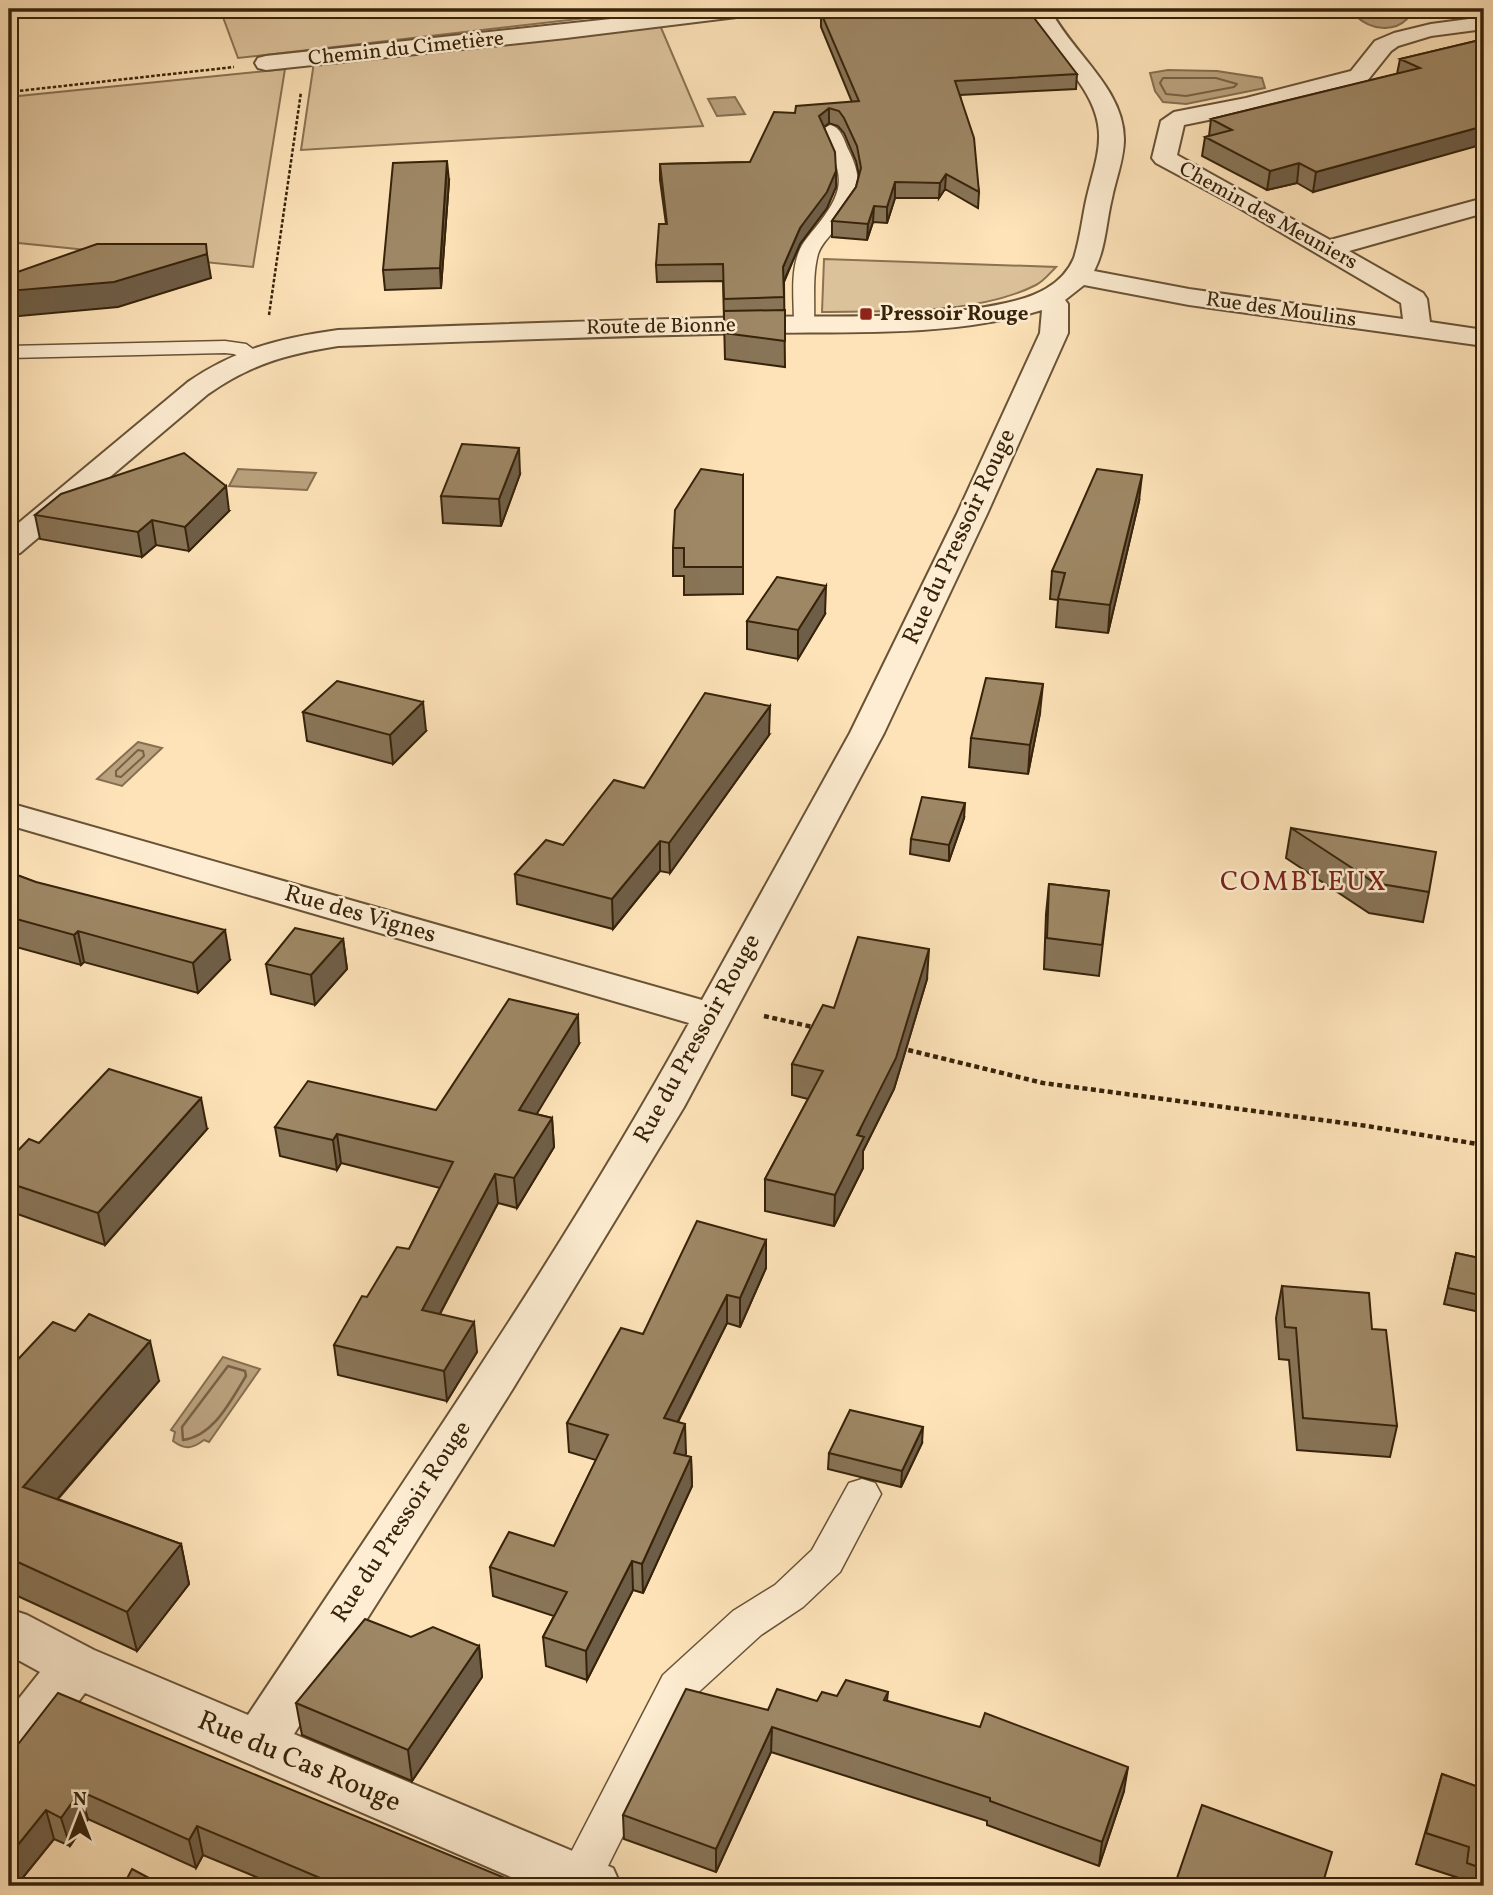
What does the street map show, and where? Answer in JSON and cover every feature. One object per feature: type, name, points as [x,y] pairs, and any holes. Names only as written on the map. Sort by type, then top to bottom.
[{"type":"street","name":"Chemin du Cimetière","points":[[266,63],[566,32],[754,9]]},
{"type":"street","points":[[1040,9],[1044,20],[1087,74],[1111,123],[1113,145],[1090,249],[1078,276]]},
{"type":"street","name":"Chemin des Meuniers","points":[[1417,329],[1414,299],[1245,201],[1164,158],[1173,121],[1359,76],[1367,70],[1384,44],[1457,24],[1484,23]]},
{"type":"street","points":[[1326,249],[1484,205]]},
{"type":"street","name":"Route de Bionne","points":[[9,546],[198,388],[227,368],[298,344],[338,338],[928,321],[972,317],[1020,307],[1045,299],[1068,286],[1078,276]]},
{"type":"street","name":"Rue des Moulins","points":[[1078,276],[1189,297],[1484,338]]},
{"type":"street","name":"Rue du Pressoir Rouge","points":[[258,1745],[496,1377],[663,1107],[867,733],[1054,333],[1055,304],[1045,299]]},
{"type":"street","name":"Rue des Vignes","points":[[9,814],[715,1011]]},
{"type":"street","name":"Rue du Cas Rouge","points":[[9,1630],[76,1666],[586,1883]]},
{"type":"street","points":[[9,1749],[76,1666]]},
{"type":"lane","points":[[804,324],[810,250],[848,200],[851,187],[850,173],[830,130]]},
{"type":"lane","points":[[9,352],[225,347],[239,348],[253,357]]},
{"type":"lane","points":[[586,1883],[677,1687],[747,1623],[789,1597],[826,1560],[862,1494]]},
{"type":"path","points":[[298,344],[267,327],[306,60]]},
{"type":"path","points":[[9,92],[266,63]]},
{"type":"path","points":[[715,1011],[831,1032]]},
{"type":"path","points":[[897,1048],[1043,1083],[1367,1126],[1484,1145]]},
{"type":"shaded area","points":[[220,9],[666,9],[238,58]]},
{"type":"shaded area","points":[[659,23],[703,126],[301,150],[314,62]]},
{"type":"shaded area","points":[[285,69],[253,267],[9,242],[9,97]]},
{"type":"shaded area","points":[[824,259],[1056,267],[1036,285],[987,302],[903,311],[822,312]]},
{"type":"water","points":[[1357,9],[1399,9],[1407,19],[1388,28],[1375,27],[1357,17]]},
{"type":"water","points":[[1168,70],[1217,71],[1262,78],[1265,88],[1186,104],[1163,102],[1155,91],[1150,73]]},
{"type":"water","points":[[735,97],[745,114],[717,116],[708,99]]},
{"type":"water","points":[[238,469],[316,473],[307,490],[229,486]]},
{"type":"water","points":[[138,742],[162,748],[122,786],[97,779]]},
{"type":"water","points":[[223,1357],[260,1369],[209,1442],[204,1440],[192,1447],[181,1446],[173,1441],[175,1432],[171,1430]]},
{"type":"building","points":[[950,9],[954,14],[1028,10],[1077,74],[955,81],[974,138],[979,192],[946,174],[940,183],[895,182],[887,207],[874,206],[868,224],[832,221],[856,187],[861,168],[857,146],[844,118],[839,111],[829,108],[819,116],[835,152],[836,171],[827,192],[800,228],[783,267],[784,297],[724,299],[723,264],[656,265],[659,224],[667,224],[660,164],[750,162],[774,112],[795,113],[796,106],[859,101],[821,13]]},
{"type":"building","points":[[1484,39],[1484,126],[1316,172],[1299,163],[1270,171],[1205,137],[1232,130],[1211,119],[1420,68],[1400,59]]},
{"type":"building","points":[[447,161],[440,268],[383,270],[393,163]]},
{"type":"building","points":[[97,244],[206,244],[207,254],[114,282],[9,291],[9,275]]},
{"type":"building","points":[[785,310],[785,341],[724,333],[724,311]]},
{"type":"building","points":[[462,444],[519,448],[499,499],[441,496]]},
{"type":"building","points":[[184,453],[226,486],[185,527],[152,520],[138,532],[35,515],[61,494]]},
{"type":"building","points":[[701,469],[743,475],[743,567],[684,567],[684,548],[673,548],[675,510]]},
{"type":"building","points":[[1097,469],[1142,475],[1110,605],[1058,599],[1065,573],[1052,571]]},
{"type":"building","points":[[777,577],[826,586],[798,630],[747,621]]},
{"type":"building","points":[[986,678],[1043,684],[1030,745],[971,738]]},
{"type":"building","points":[[337,681],[423,702],[390,735],[303,712]]},
{"type":"building","points":[[705,693],[770,706],[669,843],[660,841],[612,899],[515,874],[546,840],[563,845],[614,780],[644,788]]},
{"type":"building","points":[[922,797],[965,803],[949,845],[911,839]]},
{"type":"building","points":[[1291,828],[1436,852],[1429,892],[1375,883]]},
{"type":"building","points":[[9,872],[36,882],[225,930],[193,963],[78,931],[74,935],[9,917]]},
{"type":"building","points":[[1049,884],[1109,891],[1102,945],[1047,938]]},
{"type":"building","points":[[295,928],[343,939],[311,975],[266,964]]},
{"type":"building","points":[[858,937],[929,949],[896,1058],[857,1135],[864,1137],[835,1195],[765,1179],[823,1071],[792,1064],[823,1005],[834,1008]]},
{"type":"building","points":[[509,999],[578,1015],[519,1110],[552,1118],[514,1178],[495,1174],[422,1310],[474,1322],[444,1371],[334,1345],[362,1296],[367,1297],[397,1247],[409,1249],[453,1162],[337,1134],[333,1140],[275,1127],[308,1081],[436,1110]]},
{"type":"building","points":[[109,1069],[201,1098],[98,1213],[9,1183],[9,1160],[29,1139],[39,1143]]},
{"type":"building","points":[[697,1221],[766,1240],[740,1298],[727,1295],[664,1418],[685,1424],[674,1453],[691,1457],[642,1564],[632,1561],[586,1651],[543,1637],[567,1592],[490,1567],[509,1532],[554,1546],[608,1435],[567,1423],[621,1328],[643,1334]]},
{"type":"building","points":[[1456,1253],[1484,1259],[1484,1296],[1448,1288]]},
{"type":"building","points":[[1282,1286],[1369,1293],[1372,1329],[1386,1330],[1397,1426],[1303,1418],[1296,1328],[1285,1327]]},
{"type":"building","points":[[89,1314],[150,1341],[23,1487],[181,1544],[127,1612],[9,1558],[9,1369],[53,1322],[75,1331]]},
{"type":"building","points":[[850,1410],[923,1427],[902,1471],[829,1453]]},
{"type":"building","points":[[365,1619],[411,1637],[433,1627],[479,1646],[408,1750],[296,1703]]},
{"type":"building","points":[[846,1680],[888,1692],[884,1700],[980,1727],[985,1713],[1128,1767],[1102,1842],[990,1801],[990,1798],[772,1727],[716,1849],[623,1815],[686,1689],[768,1710],[777,1689],[817,1701],[822,1692],[837,1696]]},
{"type":"building","points":[[58,1693],[524,1886],[339,1886],[197,1826],[189,1840],[80,1791],[61,1818],[46,1810],[9,1856],[9,1756]]},
{"type":"building","points":[[1442,1774],[1484,1789],[1484,1869],[1467,1863],[1469,1847],[1426,1833]]},
{"type":"building","points":[[1202,1805],[1332,1852],[1322,1886],[1175,1884]]},
{"type":"building","points":[[132,1869],[164,1886],[123,1886]]},
{"type":"place","name":"Pressoir Rouge","points":[[866,314]]},
{"type":"district","name":"COMBLEUX","points":[[1304,882]]}]
